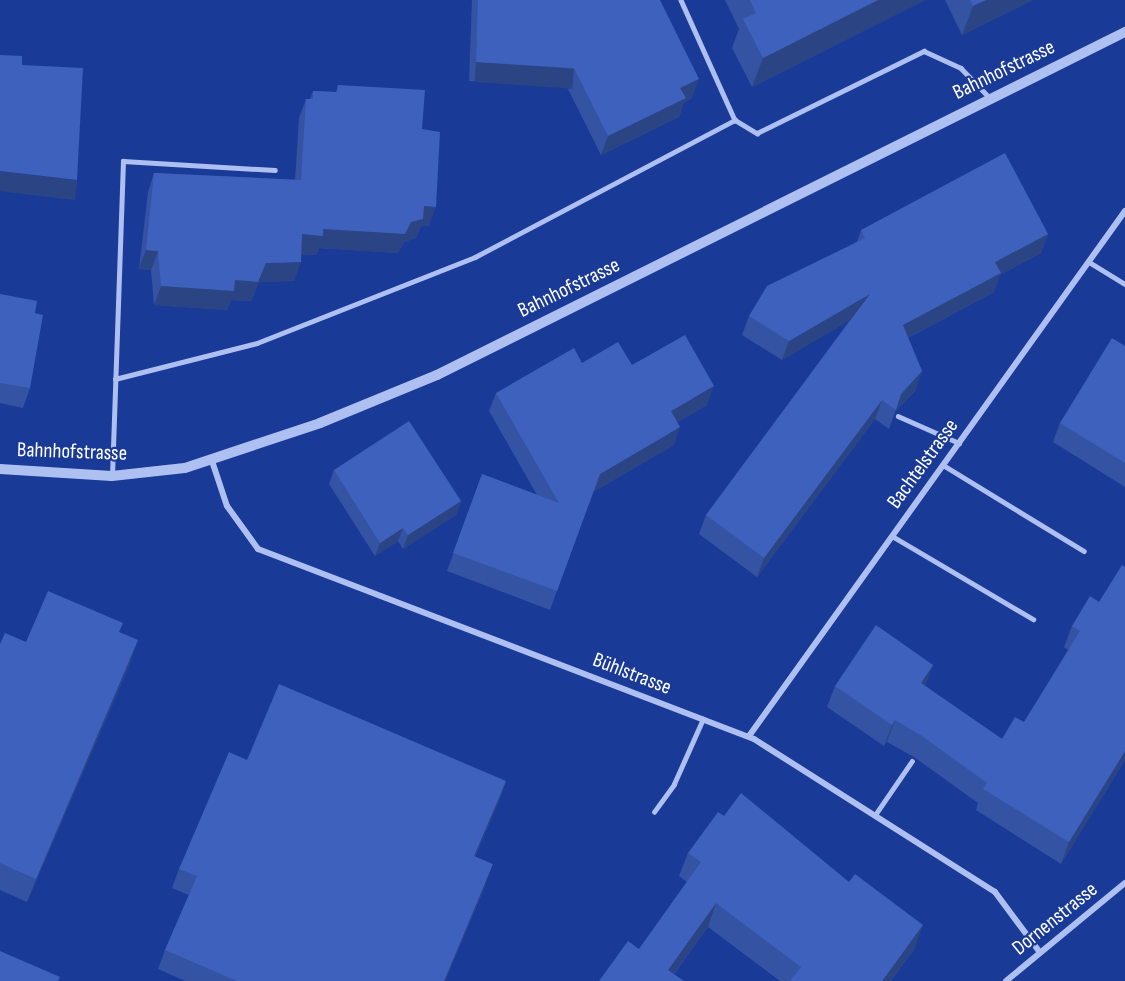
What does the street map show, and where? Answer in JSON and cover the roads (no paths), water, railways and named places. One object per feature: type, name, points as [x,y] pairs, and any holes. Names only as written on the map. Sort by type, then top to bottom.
[{"type":"street","name":"Bahnhofstrasse","points":[[0,469],[112,476],[212,461],[437,375],[1125,32]]},
{"type":"street","name":"Bachtelstrasse","points":[[749,736],[1125,211]]},
{"type":"street","name":"Bühlstrasse","points":[[212,461],[227,506],[258,549],[749,736],[995,892],[1038,950]]},
{"type":"street","name":"Dornenstrasse","points":[[1006,981],[1038,950],[1125,883]]},
{"type":"lane","points":[[681,0],[735,120],[757,133],[924,51],[961,68],[990,99]]},
{"type":"lane","points":[[115,379],[257,343],[475,256],[735,120]]},
{"type":"lane","points":[[112,476],[123,160],[275,170]]},
{"type":"lane","points":[[1089,262],[1125,284]]},
{"type":"lane","points":[[898,416],[959,442]]},
{"type":"lane","points":[[943,465],[1084,550]]},
{"type":"lane","points":[[892,536],[1033,619]]},
{"type":"lane","points":[[654,812],[674,784],[703,719]]},
{"type":"lane","points":[[875,815],[912,761]]}]
